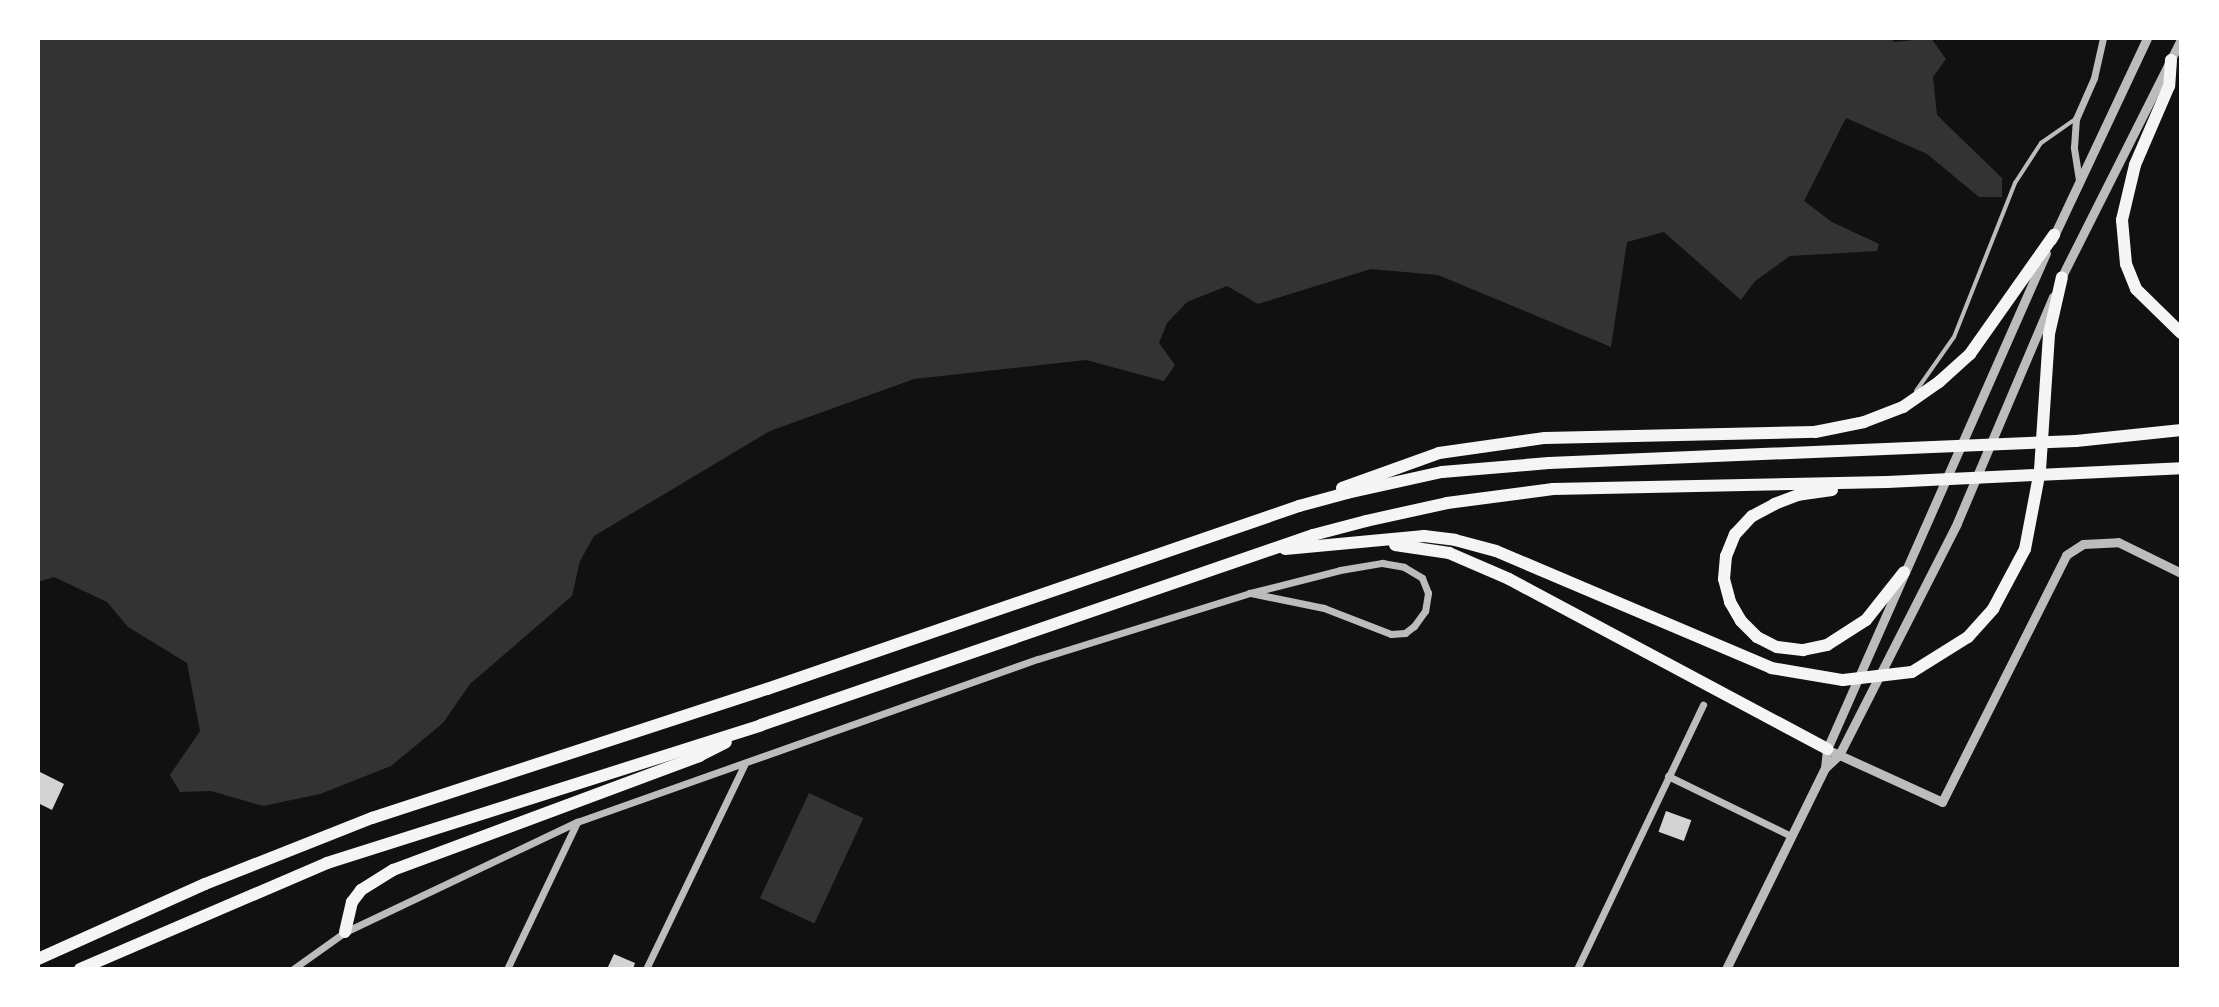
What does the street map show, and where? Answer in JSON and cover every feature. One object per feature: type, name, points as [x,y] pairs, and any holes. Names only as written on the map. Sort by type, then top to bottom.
[{"type":"highway","points":[[2171,60],[2169,86],[2135,165],[2122,220],[2126,264],[2136,289],[2181,333]]},
{"type":"highway","points":[[38,959],[330,833],[767,689],[1299,506],[1375,474],[1439,453],[1545,438],[1815,432],[1864,422],[1903,407],[1939,382],[1970,354],[2054,235]]},
{"type":"highway","points":[[1270,550],[1424,536],[1496,551],[1735,655],[1804,675],[1843,680],[1912,672],[1968,637],[1993,609],[2025,549],[2040,470],[2049,334],[2062,277]]},
{"type":"highway","points":[[1299,506],[1442,472],[1549,463],[2076,441],[2181,430]]},
{"type":"highway","points":[[80,969],[327,863],[761,725],[1313,535],[1406,512],[1553,489],[1887,482],[2181,468]]},
{"type":"highway","points":[[1887,482],[1798,495],[1752,516],[1735,534],[1726,556],[1724,579],[1730,602],[1741,621],[1757,637],[1777,647],[1803,650],[1827,645],[1846,636],[1866,620],[1904,572]]},
{"type":"highway","points":[[1368,543],[1449,553],[1509,579],[1833,752]]},
{"type":"highway","points":[[345,932],[352,902],[361,890],[393,870],[699,756],[761,725]]},
{"type":"street","points":[[2079,180],[2074,147],[2076,119],[2082,98],[2094,78],[2103,38]]},
{"type":"street","points":[[1833,752],[1904,572],[2079,180],[2147,38]]},
{"type":"street","points":[[1726,969],[1833,752],[1957,523],[2062,277],[2181,39]]},
{"type":"street","points":[[1833,752],[1942,802],[2066,555],[2083,544],[2118,542],[2181,573]]},
{"type":"street","points":[[293,969],[345,932],[577,822],[1038,659],[1250,593],[1382,563],[1404,567],[1422,578],[1428,593],[1425,611],[1414,626],[1405,633],[1391,634],[1324,608],[1250,593]]},
{"type":"street","points":[[1577,969],[1703,705]]},
{"type":"street","points":[[646,969],[744,765]]},
{"type":"street","points":[[1668,776],[1791,836]]},
{"type":"street","points":[[507,969],[577,822]]},
{"type":"lane","points":[[1903,407],[1954,337],[2005,205],[2025,166],[2041,143],[2076,119]]},
{"type":"shaded area","points":[[38,38],[1889,38],[1895,42],[1931,38],[1946,59],[1933,77],[1937,115],[2002,178],[2002,197],[1979,197],[1927,154],[1846,118],[1804,201],[1832,222],[1879,244],[1877,251],[1790,256],[1755,281],[1741,300],[1664,232],[1627,242],[1611,347],[1438,275],[1371,269],[1258,304],[1227,286],[1187,302],[1167,323],[1159,343],[1175,365],[1164,381],[1086,360],[914,379],[770,431],[594,536],[580,561],[572,596],[470,684],[443,723],[391,766],[320,794],[263,806],[211,791],[180,792],[170,775],[200,731],[187,663],[128,627],[107,602],[54,577],[38,582]]},
{"type":"shaded area","points":[[809,793],[863,818],[814,923],[760,898]]},
{"type":"building","points":[[38,771],[64,784],[52,810],[40,804],[38,809]]},
{"type":"building","points":[[1666,811],[1691,820],[1684,841],[1658,832]]},
{"type":"building","points":[[614,954],[635,963],[633,969],[607,969]]}]
